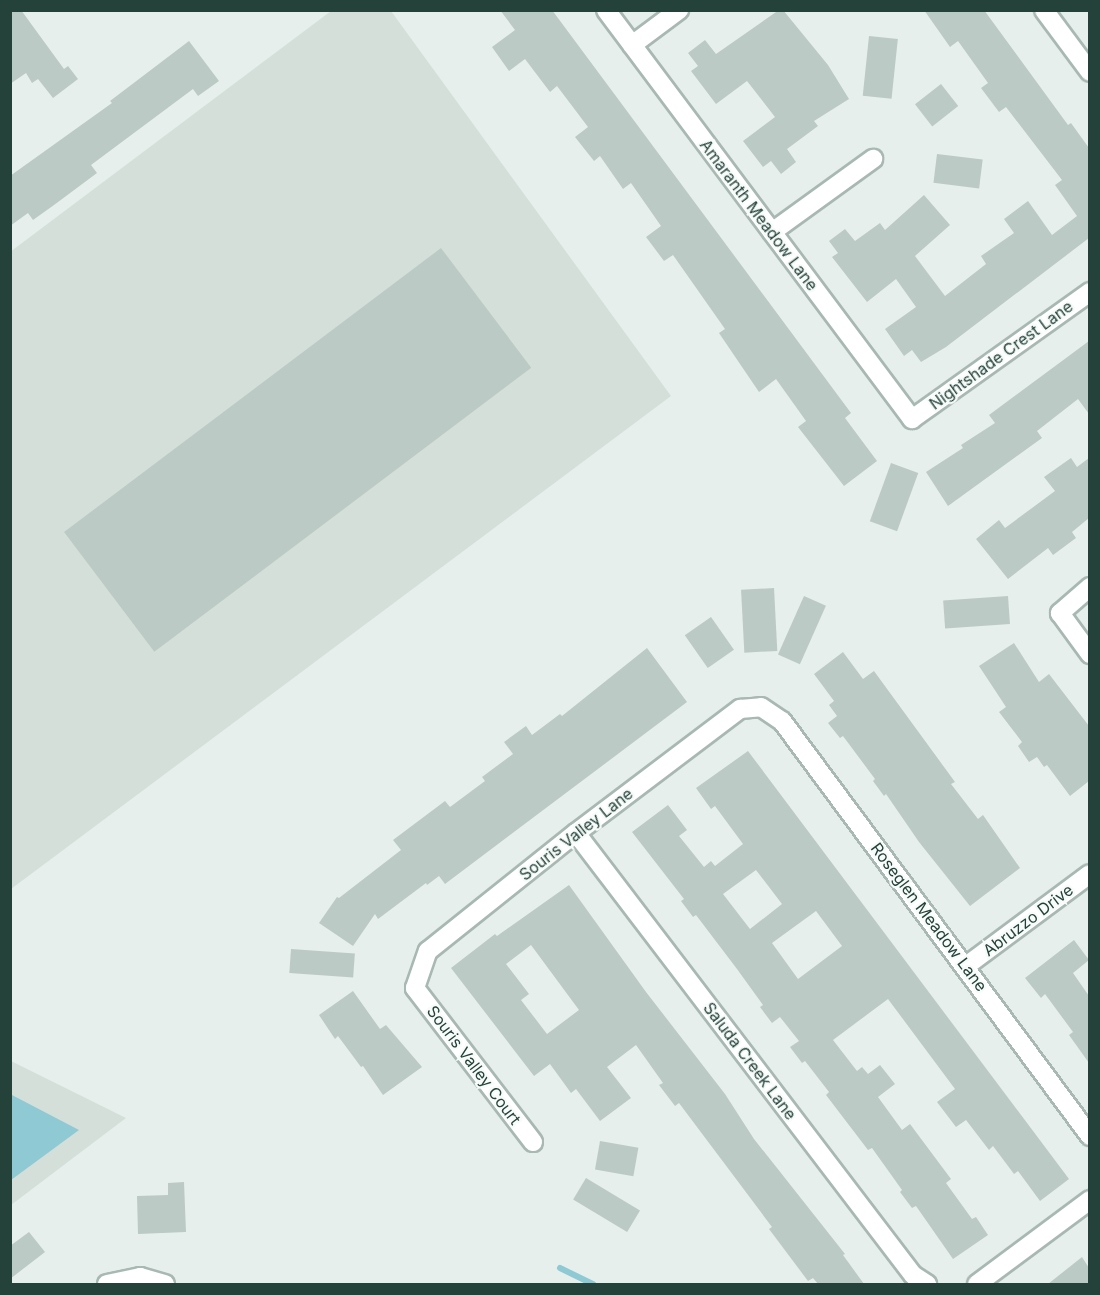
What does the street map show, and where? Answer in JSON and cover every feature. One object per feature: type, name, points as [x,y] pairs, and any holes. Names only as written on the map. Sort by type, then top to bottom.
[{"type":"street","name":"Amaranth Meadow Lane","points":[[606,10],[912,418]]},
{"type":"street","points":[[632,45],[679,10]]},
{"type":"street","points":[[1044,10],[1089,72]]},
{"type":"street","points":[[772,232],[873,159]]},
{"type":"street","name":"Nightshade Crest Lane","points":[[912,418],[1089,292]]},
{"type":"street","points":[[1089,586],[1060,613],[1089,654]]},
{"type":"street","name":"Souris Valley Lane","points":[[415,988],[428,951],[576,833],[740,709],[761,706]]},
{"type":"street","name":"Roseglen Meadow Lane","points":[[761,706],[782,721],[966,966],[1089,1136]]},
{"type":"street","name":"Saluda Creek Lane","points":[[576,833],[913,1275],[927,1284]]},
{"type":"street","name":"Abruzzo Drive","points":[[966,966],[1089,874]]},
{"type":"street","name":"Souris Valley Court","points":[[415,988],[533,1142]]},
{"type":"street","points":[[977,1284],[1089,1200]]},
{"type":"street","points":[[107,1284],[140,1277],[165,1284]]},
{"type":"shaded area","points":[[331,11],[391,11],[671,396],[11,889],[10,252]]},
{"type":"shaded area","points":[[11,1061],[126,1118],[11,1205]]},
{"type":"water","points":[[10,1094],[79,1130],[11,1180],[10,1180]]},
{"type":"building","points":[[10,10],[21,10],[64,69],[68,66],[78,79],[53,98],[38,79],[32,83],[26,73],[10,84]]},
{"type":"building","points":[[500,10],[552,10],[851,413],[845,418],[877,461],[844,486],[798,427],[806,421],[776,379],[759,392],[719,333],[725,329],[673,255],[664,261],[646,237],[661,226],[631,183],[623,189],[600,156],[594,161],[575,137],[588,127],[557,86],[550,92],[525,59],[509,71],[492,47],[515,30]]},
{"type":"building","points":[[779,10],[783,10],[828,65],[849,99],[814,121],[818,126],[787,149],[796,162],[781,174],[771,161],[763,167],[743,141],[775,117],[747,81],[716,104],[691,71],[698,66],[688,53],[705,40],[716,54]]},
{"type":"building","points":[[924,10],[984,10],[1068,125],[1071,123],[1089,148],[1089,238],[946,347],[921,362],[912,350],[904,356],[885,329],[916,307],[896,279],[867,302],[832,257],[838,253],[829,241],[845,229],[855,241],[880,223],[885,230],[924,195],[950,225],[915,256],[945,296],[986,264],[981,256],[1014,233],[1004,219],[1028,201],[1052,235],[1077,216],[1055,185],[1062,180],[1006,107],[999,112],[981,88],[988,83],[958,41],[950,47]]},
{"type":"building","points":[[869,36],[898,39],[892,99],[863,96]]},
{"type":"building","points":[[189,41],[219,81],[198,96],[193,89],[91,165],[97,173],[33,220],[28,213],[10,226],[10,176],[112,103],[110,101]]},
{"type":"building","points":[[941,84],[958,106],[932,126],[915,104]]},
{"type":"building","points":[[937,154],[983,160],[979,188],[933,183]]},
{"type":"building","points":[[441,248],[531,368],[154,652],[64,532]]},
{"type":"building","points":[[1089,341],[1089,414],[1078,399],[1037,431],[1042,438],[948,506],[926,472],[963,448],[961,445],[995,423],[989,415]]},
{"type":"building","points":[[1071,458],[1077,467],[1089,458],[1089,518],[1072,532],[1076,538],[1053,555],[1048,548],[1008,579],[976,539],[999,520],[1005,528],[1055,491],[1044,477]]},
{"type":"building","points":[[891,463],[918,473],[897,531],[870,521]]},
{"type":"building","points":[[774,588],[777,651],[744,653],[741,590]]},
{"type":"building","points":[[804,596],[826,606],[800,664],[778,654]]},
{"type":"building","points":[[1008,596],[1010,624],[945,628],[943,601]]},
{"type":"building","points":[[711,617],[734,650],[708,668],[685,635]]},
{"type":"building","points":[[1014,643],[1039,682],[1049,674],[1089,726],[1089,781],[1070,796],[1047,765],[1044,767],[1037,757],[1029,762],[1018,746],[1022,742],[999,712],[1006,707],[979,666]]},
{"type":"building","points":[[647,648],[687,702],[445,884],[439,876],[378,919],[375,914],[353,946],[319,923],[337,897],[339,898],[401,850],[393,840],[445,801],[450,807],[485,781],[482,777],[513,754],[504,742],[526,726],[532,735],[560,714],[562,716]]},
{"type":"building","points":[[843,652],[863,679],[874,671],[955,782],[951,784],[978,819],[983,815],[1020,868],[970,906],[919,842],[886,794],[884,796],[873,781],[875,779],[843,736],[840,738],[828,723],[837,716],[829,705],[834,701],[814,674]]},
{"type":"building","points":[[748,751],[1069,1179],[1040,1201],[1018,1171],[1014,1174],[993,1146],[989,1150],[966,1120],[956,1127],[937,1102],[955,1089],[888,999],[833,1040],[857,1071],[862,1067],[868,1074],[880,1065],[895,1084],[878,1097],[902,1130],[910,1124],[951,1179],[946,1183],[972,1219],[976,1217],[988,1235],[953,1259],[916,1206],[912,1208],[900,1192],[902,1190],[872,1148],[868,1150],[826,1095],[829,1092],[805,1061],[802,1063],[790,1047],[799,1041],[780,1017],[772,1023],[760,1007],[763,1005],[737,969],[696,915],[693,917],[681,901],[684,899],[632,832],[668,805],[687,830],[679,836],[704,867],[711,861],[715,866],[743,844],[715,806],[711,809],[696,788]],"holes":[[[756,870],[782,904],[750,929],[723,894]],[[816,911],[842,946],[798,979],[772,943]]]},
{"type":"building","points":[[569,885],[646,992],[725,1094],[754,1139],[845,1254],[843,1255],[864,1284],[818,1284],[813,1278],[808,1281],[769,1229],[772,1227],[679,1103],[675,1106],[659,1085],[663,1083],[636,1045],[607,1067],[631,1098],[600,1121],[576,1089],[571,1093],[550,1064],[534,1076],[451,968],[495,934],[497,936]],"holes":[[[531,945],[579,1010],[547,1034],[521,1000],[529,994],[506,964]]]},
{"type":"building","points":[[1074,940],[1089,960],[1073,973],[1089,996],[1089,1063],[1069,1035],[1073,1032],[1045,994],[1041,998],[1025,978]]},
{"type":"building","points":[[291,949],[355,953],[353,977],[289,973]]},
{"type":"building","points":[[353,991],[380,1029],[386,1025],[422,1067],[383,1095],[338,1036],[335,1039],[319,1015]]},
{"type":"building","points":[[600,1141],[638,1148],[633,1176],[595,1170]]},
{"type":"building","points":[[586,1178],[640,1210],[627,1232],[573,1199]]},
{"type":"building","points":[[184,1182],[186,1232],[138,1234],[137,1196],[168,1195],[168,1183]]},
{"type":"building","points":[[29,1232],[45,1252],[10,1279],[10,1246]]},
{"type":"building","points":[[1082,1257],[1089,1268],[1089,1284],[1048,1284]]},
{"type":"waterway","points":[[560,1268],[593,1284]]}]
